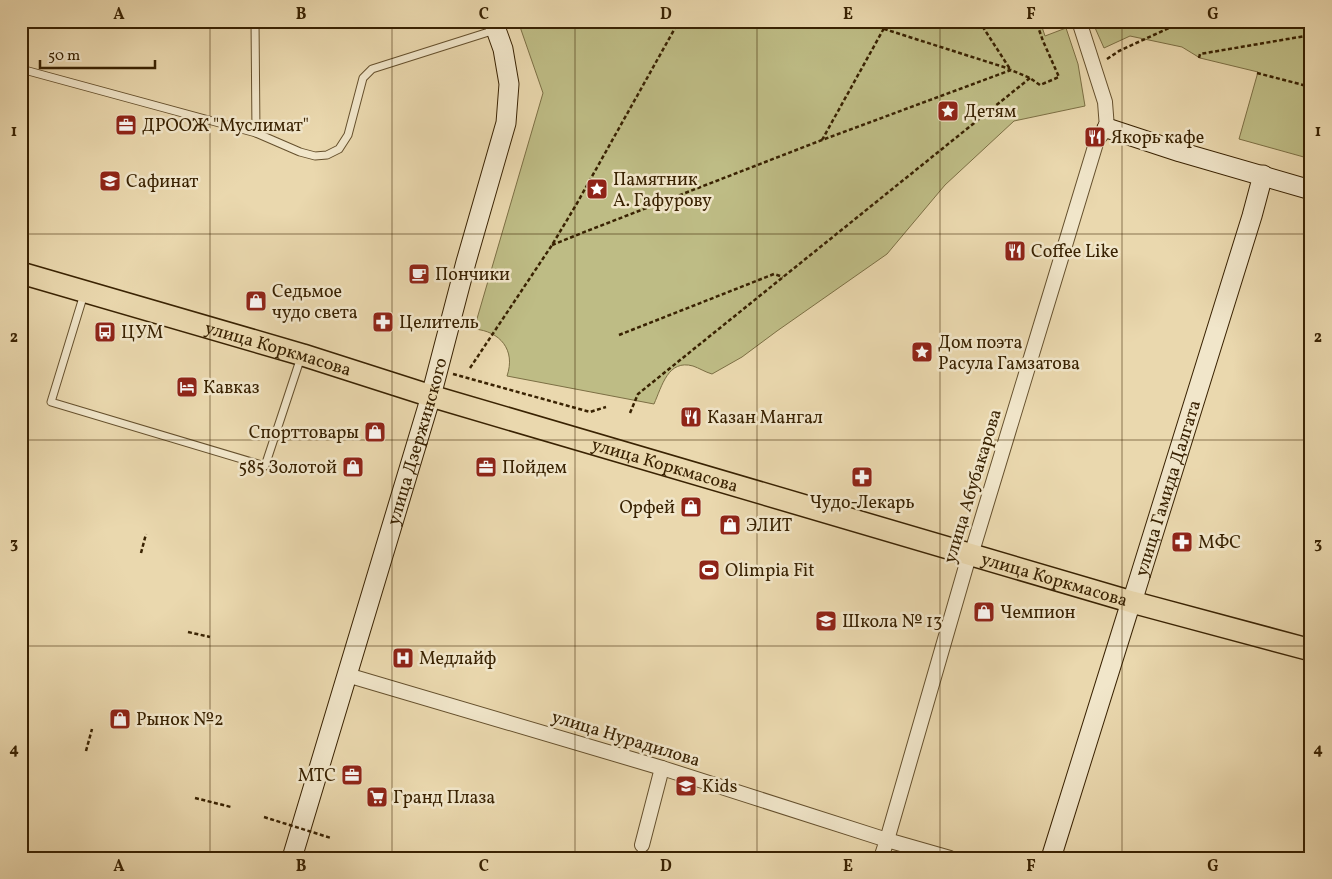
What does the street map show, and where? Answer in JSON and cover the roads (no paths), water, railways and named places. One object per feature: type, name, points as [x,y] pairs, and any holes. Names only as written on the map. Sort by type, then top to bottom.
[{"type":"main road","name":"улица Коркмасова","points":[[21,273],[303,355],[430,396],[971,555],[1132,602],[1311,650]]},
{"type":"street","points":[[1079,21],[1105,102],[1107,128],[1180,152],[1311,190]]},
{"type":"street","name":"улица Дзержинского","points":[[292,858],[430,396],[506,123],[509,84],[502,49],[494,26]]},
{"type":"street","name":"улица Абубакарова","points":[[881,858],[969,556],[971,555],[1097,140],[1107,128]]},
{"type":"street","name":"улица Гамида Далгата","points":[[1051,858],[1252,216],[1263,175]]},
{"type":"street","name":"улица Нурадилова","points":[[346,675],[662,768],[790,810],[950,858]]},
{"type":"street","points":[[642,845],[662,768]]},
{"type":"lane","points":[[256,21],[256,133]]},
{"type":"lane","points":[[21,69],[256,133],[300,152],[315,156],[327,155],[339,149],[348,135],[363,78],[372,69],[494,26]]},
{"type":"lane","points":[[86,291],[51,402],[265,466],[303,355]]},
{"type":"place","name":"Детям","points":[[948,111]]},
{"type":"place","name":"ДРООЖ \"Муслимат\"","points":[[126,125]]},
{"type":"place","name":"Якорь кафе","points":[[1095,137]]},
{"type":"place","name":"Сафинат","points":[[110,181]]},
{"type":"place","name":"Памятник А. Гафурову","points":[[597,189]]},
{"type":"place","name":"Coffee Like","points":[[1015,251]]},
{"type":"place","name":"Пончики","points":[[419,274]]},
{"type":"place","name":"Седьмое чудо света","points":[[256,301]]},
{"type":"place","name":"Целитель","points":[[383,322]]},
{"type":"place","name":"ЦУМ","points":[[105,332]]},
{"type":"place","name":"Дом поэта Расула Гамзатова","points":[[922,352]]},
{"type":"place","name":"Кавказ","points":[[187,387]]},
{"type":"place","name":"Казан Мангал","points":[[691,417]]},
{"type":"place","name":"Спорттовары","points":[[375,432]]},
{"type":"place","name":"585 Золотой","points":[[353,467]]},
{"type":"place","name":"Пойдем","points":[[486,467]]},
{"type":"place","name":"Чудо-Лекарь","points":[[862,477]]},
{"type":"place","name":"Орфей","points":[[691,507]]},
{"type":"place","name":"ЭЛИТ","points":[[730,525]]},
{"type":"place","name":"МФС","points":[[1182,542]]},
{"type":"place","name":"Olimpia Fit","points":[[709,570]]},
{"type":"place","name":"Чемпион","points":[[984,612]]},
{"type":"place","name":"Школа № 13","points":[[826,621]]},
{"type":"place","name":"Медлайф","points":[[403,658]]},
{"type":"place","name":"Рынок №2","points":[[120,719]]},
{"type":"place","name":"МТС","points":[[352,775]]},
{"type":"place","name":"Kids","points":[[686,786]]},
{"type":"place","name":"Гранд Плаза","points":[[377,797]]}]
